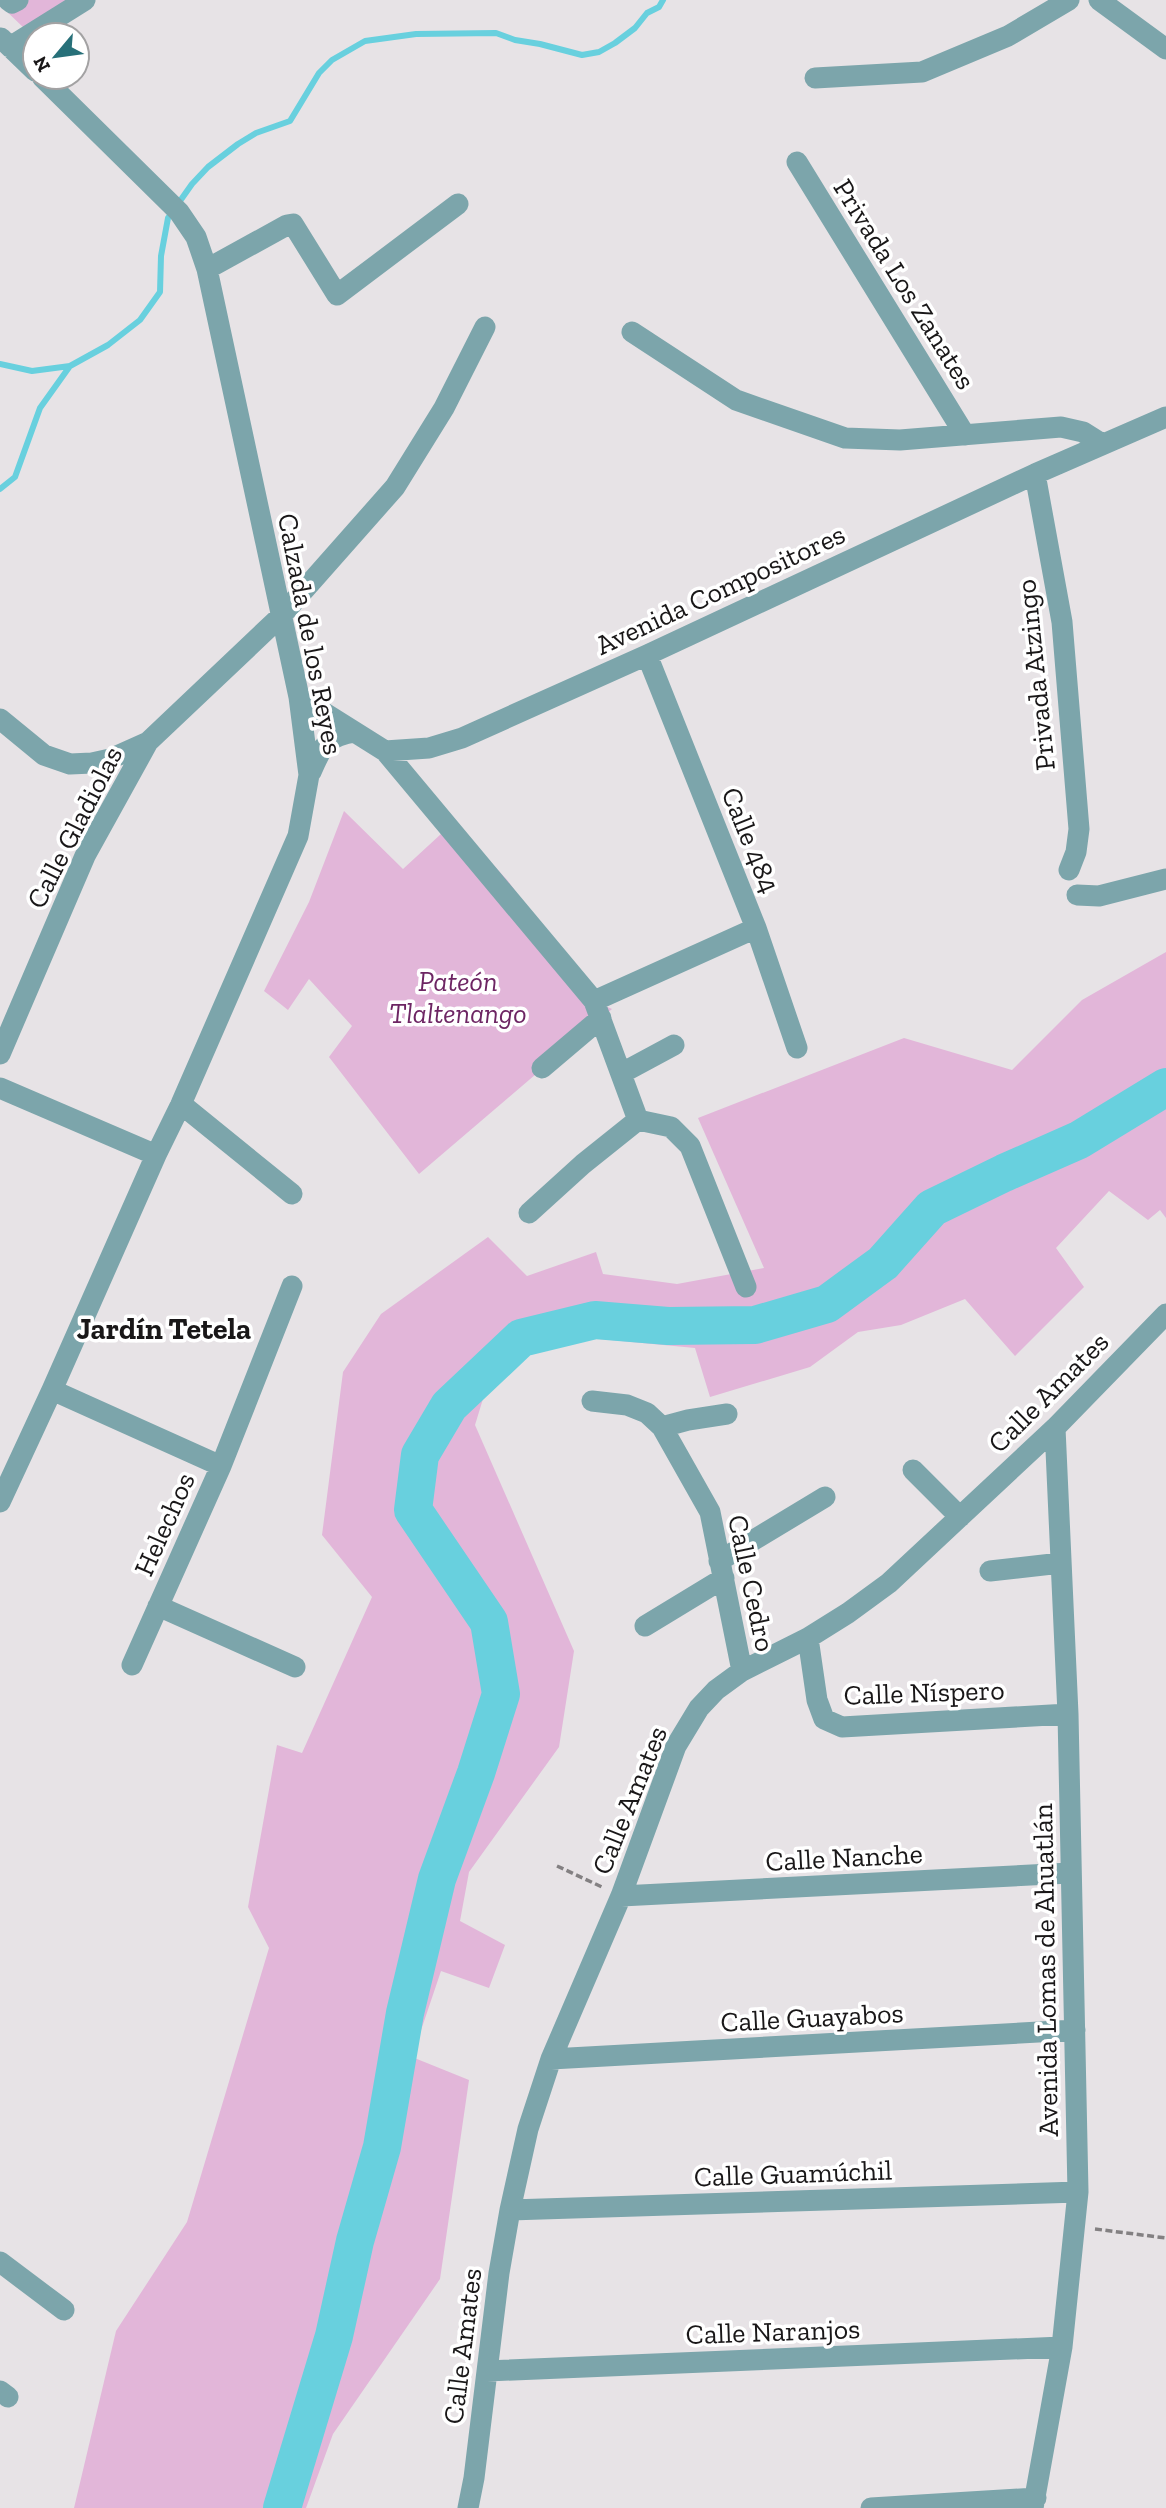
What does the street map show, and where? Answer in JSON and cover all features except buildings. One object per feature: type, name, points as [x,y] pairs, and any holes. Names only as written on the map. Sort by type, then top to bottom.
[{"type":"street","points":[[8,0],[12,3],[18,0]]},
{"type":"street","points":[[21,57],[5,42],[85,0]]},
{"type":"street","points":[[815,78],[922,72],[1008,36],[1069,0]]},
{"type":"street","points":[[1099,0],[1166,48]]},
{"type":"street","name":"Calzada de los Reyes","points":[[0,1502],[181,1104],[298,836],[309,775],[286,611],[199,244],[179,212],[56,91]]},
{"type":"street","name":"Privada Los Zanates","points":[[797,162],[965,435]]},
{"type":"street","points":[[207,269],[293,224],[337,295],[458,204]]},
{"type":"street","points":[[0,719],[44,755],[70,764],[110,759],[148,741],[286,611],[395,487],[444,408],[485,327]]},
{"type":"street","name":"Privada Los Zanates","points":[[632,332],[736,400],[845,438],[900,440],[1061,427],[1083,432],[1102,444]]},
{"type":"street","name":"Avenida Compositores","points":[[385,751],[429,748],[462,738],[1035,474],[1102,444],[1165,422]]},
{"type":"street","name":"Privada Atzingo","points":[[1035,474],[1062,622],[1079,829],[1076,852],[1069,870]]},
{"type":"street","name":"Calle 484","points":[[646,655],[756,928],[797,1048]]},
{"type":"street","points":[[299,697],[385,751],[598,1010],[638,1120]]},
{"type":"street","points":[[309,775],[322,747],[339,735],[355,732]]},
{"type":"street","name":"Calle Gladiolas","points":[[0,1054],[85,856],[148,741]]},
{"type":"street","points":[[1077,895],[1099,896],[1166,878]]},
{"type":"street","points":[[542,1068],[598,1010],[756,928]]},
{"type":"street","points":[[622,1073],[674,1045]]},
{"type":"street","points":[[0,1088],[156,1155]]},
{"type":"street","points":[[181,1104],[292,1195]]},
{"type":"street","points":[[529,1213],[583,1164],[638,1120]]},
{"type":"street","points":[[638,1120],[671,1127],[690,1146],[746,1287]]},
{"type":"street","name":"Helechos","points":[[132,1665],[221,1466],[292,1286]]},
{"type":"street","name":"Calle Amates","points":[[468,2508],[499,2273],[528,2129],[551,2059],[621,1896],[676,1746],[699,1708],[716,1690],[742,1671],[808,1638],[889,1583],[1055,1428],[1166,1314]]},
{"type":"street","points":[[52,1390],[221,1466]]},
{"type":"street","name":"Calle Cedro","points":[[592,1401],[627,1405],[647,1413],[662,1427],[710,1512],[742,1671]]},
{"type":"street","points":[[662,1427],[688,1420],[727,1415]]},
{"type":"street","name":"Avenida Lomas de Ahuatlán","points":[[1034,2503],[1062,2347],[1078,2192],[1068,1714],[1055,1428]]},
{"type":"street","points":[[913,1470],[960,1517]]},
{"type":"street","points":[[645,1626],[825,1497]]},
{"type":"street","points":[[990,1571],[1060,1563]]},
{"type":"street","name":"Helechos","points":[[158,1605],[295,1667]]},
{"type":"street","name":"Calle Níspero","points":[[808,1638],[817,1700],[824,1719],[842,1727],[1068,1714]]},
{"type":"street","name":"Calle Nanche","points":[[621,1896],[1070,1873]]},
{"type":"street","name":"Calle Guayabos","points":[[551,2059],[1075,2030]]},
{"type":"street","name":"Calle Guamúchil","points":[[510,2210],[1078,2192]]},
{"type":"street","points":[[0,2262],[64,2310]]},
{"type":"street","name":"Calle Naranjos","points":[[486,2371],[1062,2347]]},
{"type":"street","points":[[871,2508],[1034,2503]]},
{"type":"path","points":[[557,1866],[621,1896]]},
{"type":"path","points":[[1076,2227],[1166,2238]]},
{"type":"green space","points":[[0,0],[67,0],[37,21],[21,21],[21,25],[0,5]]},
{"type":"green space","name":"Pateón Tlaltenango","points":[[344,811],[403,869],[454,822],[508,881],[594,1001],[612,1009],[419,1174],[329,1057],[352,1026],[309,979],[288,1010],[264,991],[309,902]]},
{"type":"green space","points":[[1166,952],[1166,1218],[1160,1210],[1148,1220],[1109,1191],[1056,1248],[1084,1287],[1015,1356],[965,1299],[901,1325],[858,1332],[810,1367],[710,1397],[695,1348],[568,1336],[532,1350],[486,1389],[475,1425],[574,1651],[559,1747],[469,1872],[460,1921],[505,1945],[489,1988],[441,1971],[412,2057],[469,2080],[440,2279],[333,2434],[306,2508],[74,2508],[116,2331],[187,2222],[269,1948],[248,1907],[277,1745],[302,1753],[372,1597],[322,1535],[343,1372],[381,1314],[488,1237],[527,1276],[596,1252],[603,1274],[677,1284],[764,1268],[698,1118],[904,1038],[1012,1070],[1082,1000]]},
{"type":"waterway","points":[[0,364],[32,371],[70,366],[108,345],[140,320],[160,292],[161,256],[168,218],[192,184],[208,167],[238,144],[256,133],[290,121],[319,73],[332,60],[365,41],[416,34],[496,33],[582,55],[599,52],[615,43],[635,28],[647,13],[659,7],[663,0]]},
{"type":"waterway","points":[[0,489],[15,477],[40,408],[70,366]]},
{"type":"waterway","points":[[282,2508],[334,2336],[355,2241],[382,2147],[405,2013],[437,1879],[476,1773],[501,1694],[489,1622],[413,1510],[420,1455],[449,1406],[521,1338],[595,1320],[668,1326],[755,1325],[827,1304],[883,1263],[932,1208],[1079,1140],[1166,1087]]},
{"type":"district","name":"Jardín Tetela","points":[[164,1329]]}]
